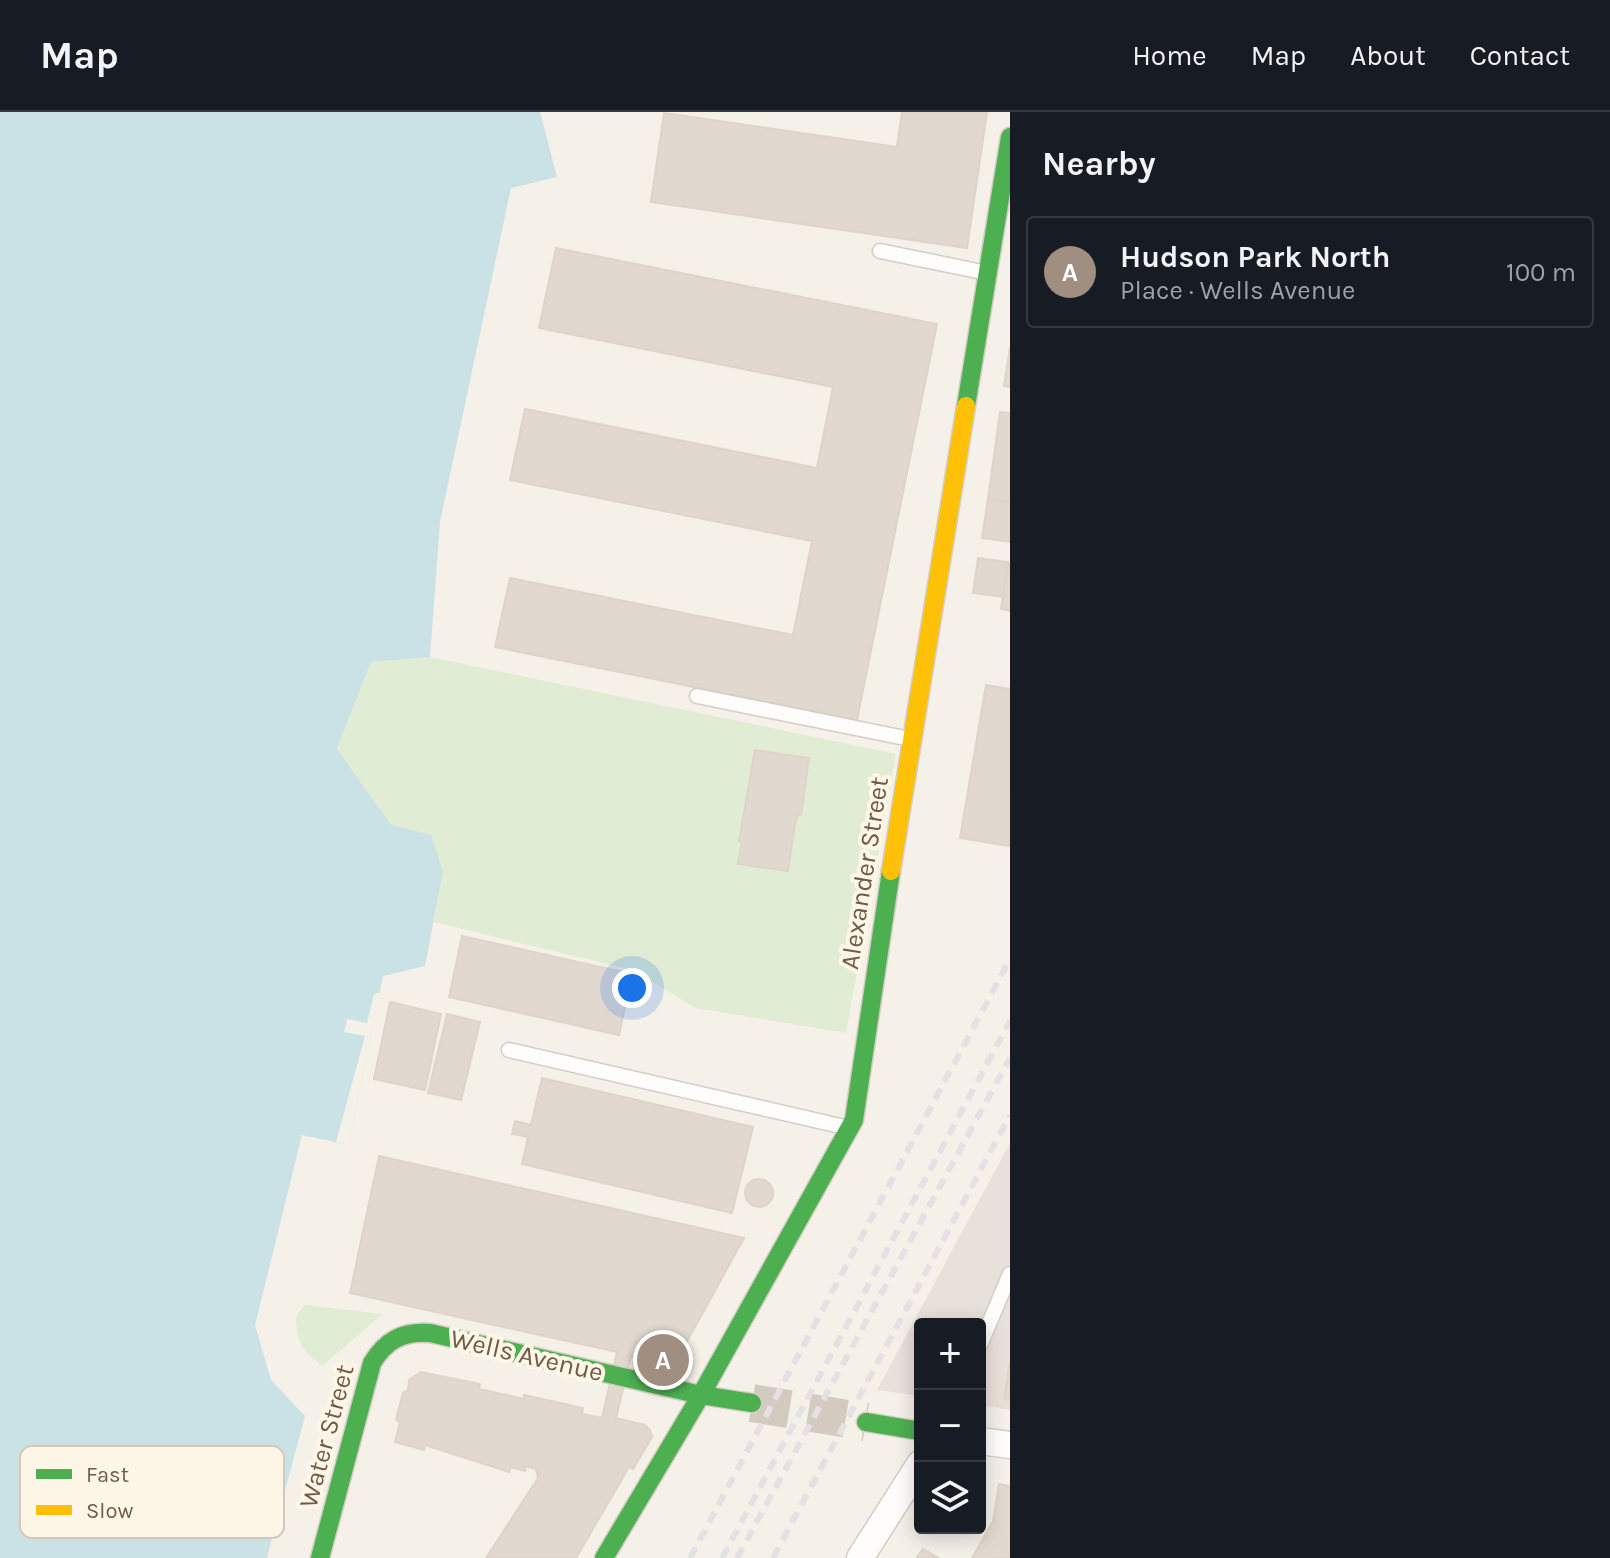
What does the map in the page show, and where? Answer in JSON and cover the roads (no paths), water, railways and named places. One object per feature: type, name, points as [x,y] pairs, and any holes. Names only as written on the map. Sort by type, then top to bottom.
[{"type":"street","name":"Alexander Street","points":[[604,1558],[701,1395],[854,1120],[911,739],[1010,137]]},
{"type":"street","name":"Wells Avenue","points":[[395,1336],[430,1333],[701,1395],[752,1403]]},
{"type":"street","name":"Water Street","points":[[320,1558],[372,1363],[381,1348],[395,1336]]},
{"type":"street","points":[[866,1422],[914,1430]]},
{"type":"street","points":[[986,1442],[1010,1445]]},
{"type":"street","points":[[860,1558],[914,1473]]},
{"type":"lane","points":[[880,251],[988,273]]},
{"type":"lane","points":[[697,696],[911,739]]},
{"type":"lane","points":[[509,1050],[849,1129]]},
{"type":"lane","points":[[986,1331],[1010,1274]]},
{"type":"water","points":[[0,112],[540,112],[557,177],[511,188],[440,522],[430,657],[371,662],[337,749],[391,825],[431,835],[443,872],[425,966],[383,976],[349,1145],[302,1135],[255,1325],[271,1380],[305,1416],[284,1494],[284,1446],[20,1446],[20,1538],[272,1538],[267,1558],[0,1558]]},
{"type":"tunnel","points":[[752,1403],[866,1422]]},
{"type":"railway","points":[[690,1558],[1010,959]]},
{"type":"railway","points":[[722,1558],[1010,1021]]},
{"type":"railway","points":[[737,1558],[1010,1058]]},
{"type":"railway","points":[[773,1558],[1010,1115]]},
{"type":"place","name":"Hudson Park North","points":[[663,1360]]}]
